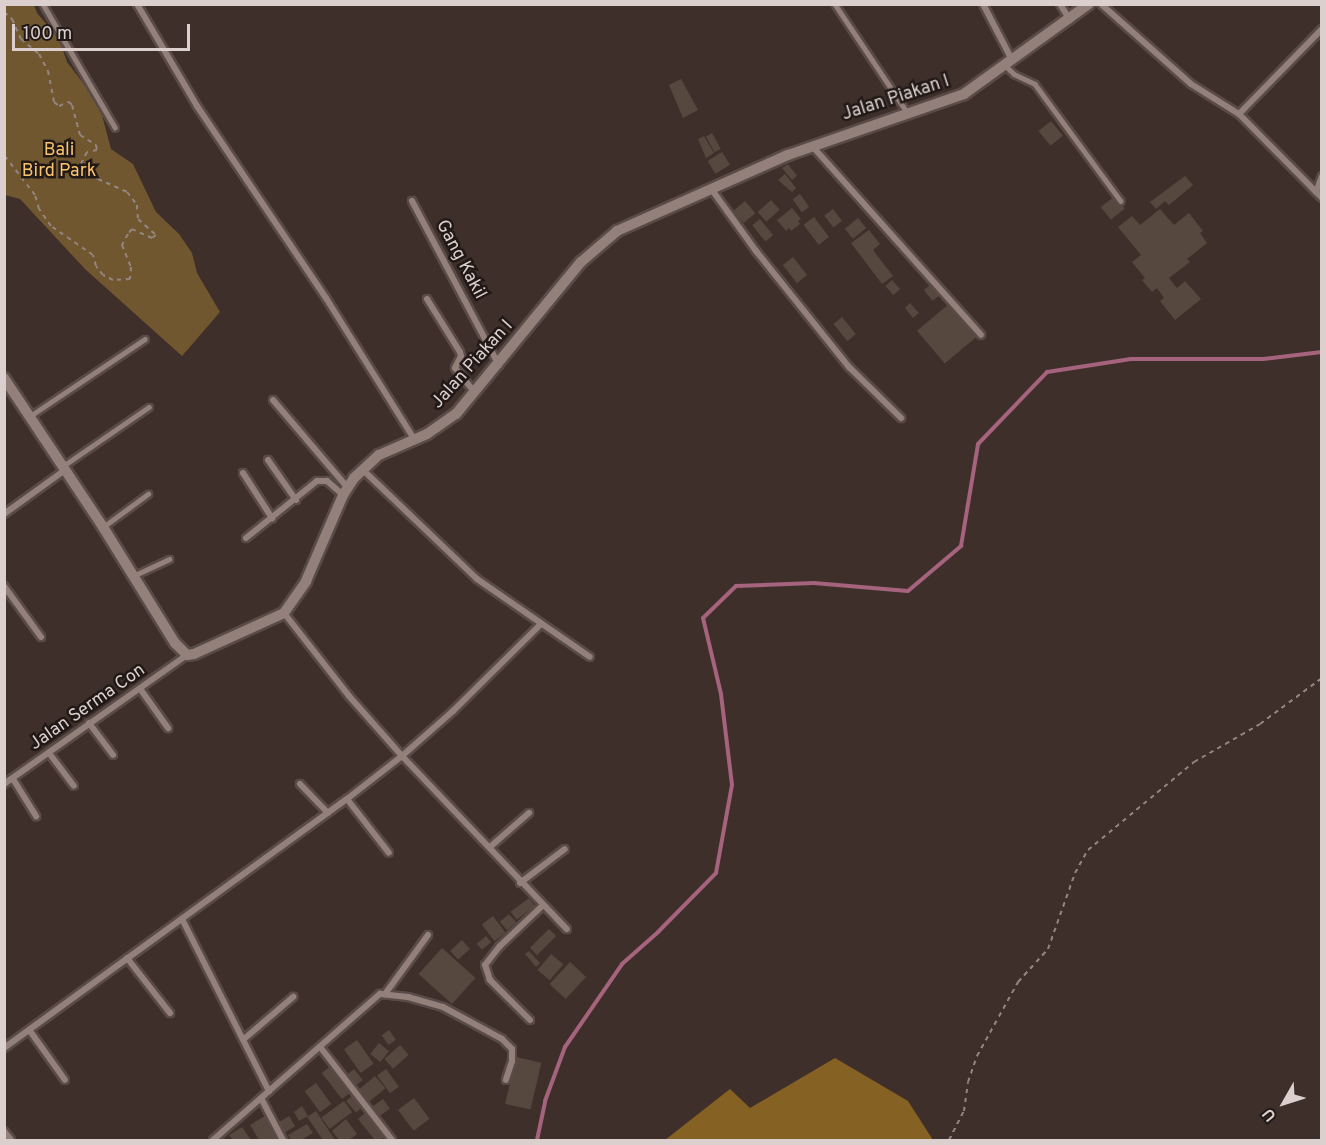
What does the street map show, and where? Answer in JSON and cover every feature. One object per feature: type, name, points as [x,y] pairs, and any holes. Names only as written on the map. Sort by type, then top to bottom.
[{"type":"street","points":[[137,4],[197,106],[326,298],[414,439]]},
{"type":"street","points":[[983,4],[1010,64]]},
{"type":"street","points":[[1060,4],[1071,20]]},
{"type":"street","name":"Jalan Piakan I","points":[[187,655],[254,628],[284,613],[306,581],[345,491],[362,469],[379,455],[427,434],[456,414],[499,365],[565,281],[602,243],[641,219],[813,146],[964,94],[1010,64],[1071,20],[1089,4]]},
{"type":"street","points":[[1101,4],[1191,84],[1239,114],[1322,198]]},
{"type":"street","points":[[1239,114],[1322,29]]},
{"type":"street","points":[[813,146],[981,335]]},
{"type":"street","points":[[1316,192],[1322,176]]},
{"type":"street","points":[[712,190],[756,251],[849,367],[901,418]]},
{"type":"street","name":"Gang Kakil","points":[[411,201],[499,365]]},
{"type":"street","points":[[427,299],[460,352],[461,356],[455,368],[475,393]]},
{"type":"street","points":[[4,378],[103,527],[175,643],[187,655]]},
{"type":"street","points":[[273,400],[345,491]]},
{"type":"street","points":[[268,460],[296,500]]},
{"type":"street","points":[[4,514],[64,468]]},
{"type":"street","points":[[362,469],[477,579],[590,657]]},
{"type":"street","points":[[243,473],[272,518]]},
{"type":"street","points":[[246,538],[322,480],[345,491]]},
{"type":"street","points":[[4,586],[41,637]]},
{"type":"street","points":[[284,613],[349,696],[402,756],[490,847],[520,883],[567,929]]},
{"type":"street","points":[[4,1048],[328,813],[402,756],[453,711],[541,624]]},
{"type":"street","name":"Jalan Serma Con","points":[[4,784],[89,723],[141,690],[187,655]]},
{"type":"street","points":[[141,690],[168,728]]},
{"type":"street","points":[[89,723],[113,755]]},
{"type":"street","points":[[49,753],[74,786]]},
{"type":"street","points":[[13,779],[36,816]]},
{"type":"street","points":[[300,784],[328,813]]},
{"type":"street","points":[[347,799],[389,853]]},
{"type":"street","points":[[490,847],[529,813]]},
{"type":"street","points":[[520,883],[565,849]]},
{"type":"street","points":[[530,1020],[490,980],[485,965],[500,946],[543,905]]},
{"type":"street","points":[[182,919],[269,1090]]},
{"type":"street","points":[[385,994],[428,935]]},
{"type":"street","points":[[127,958],[170,1013]]},
{"type":"street","points":[[213,1140],[321,1048],[378,995],[408,997],[443,1007],[502,1039],[512,1049],[512,1061],[506,1080]]},
{"type":"street","points":[[244,1039],[293,997]]},
{"type":"street","points":[[30,1031],[65,1080]]},
{"type":"street","points":[[321,1048],[392,1140]]},
{"type":"street","points":[[261,1098],[283,1140]]},
{"type":"street","points":[[4,1131],[11,1140]]},
{"type":"lane","points":[[43,4],[115,127]]},
{"type":"lane","points":[[835,4],[908,114]]},
{"type":"lane","points":[[1010,64],[1014,74],[1035,84],[1121,201]]},
{"type":"lane","points":[[30,416],[144,339]]},
{"type":"lane","points":[[64,468],[149,407]]},
{"type":"lane","points":[[103,527],[148,494]]},
{"type":"lane","points":[[133,576],[169,558]]},
{"type":"path","points":[[4,12],[12,19],[21,39],[39,54],[48,71],[54,102],[59,106],[69,102],[72,105],[80,135],[96,145],[97,150],[87,153],[80,166],[98,179],[127,192],[137,205],[138,219],[156,235],[152,238],[132,229],[128,234],[122,245],[131,267],[130,279],[113,280],[103,275],[96,266],[93,255],[51,226],[39,208],[35,195],[4,155]]},
{"type":"path","points":[[949,1140],[964,1111],[968,1082],[978,1056],[1018,982],[1048,949],[1075,873],[1088,850],[1194,762],[1260,724],[1322,678]]},
{"type":"green space","name":"Bali Bird Park","points":[[4,5],[34,5],[37,13],[59,39],[67,62],[99,104],[111,149],[133,164],[156,212],[179,234],[192,253],[197,273],[220,312],[182,356],[85,269],[20,199],[5,195]]},
{"type":"shaded area","points":[[835,1058],[908,1101],[933,1140],[665,1140],[730,1089],[750,1108]]},
{"type":"building","points":[[681,79],[698,110],[683,118],[669,85]]},
{"type":"building","points":[[1051,121],[1063,136],[1051,146],[1039,131]]},
{"type":"building","points":[[712,133],[721,149],[715,152],[706,136]]},
{"type":"building","points":[[704,136],[714,153],[706,158],[698,139]]},
{"type":"building","points":[[722,152],[730,165],[716,174],[708,161]]},
{"type":"building","points":[[788,164],[797,176],[792,180],[782,168]]},
{"type":"building","points":[[785,174],[796,188],[792,192],[778,180]]},
{"type":"building","points":[[1185,176],[1193,185],[1169,205],[1165,201],[1156,209],[1150,202]]},
{"type":"building","points":[[800,194],[809,207],[802,212],[793,199]]},
{"type":"building","points":[[1115,196],[1125,209],[1111,220],[1101,207]]},
{"type":"building","points":[[771,200],[780,210],[766,222],[758,212]]},
{"type":"building","points":[[745,201],[755,213],[744,223],[734,211]]},
{"type":"building","points":[[792,208],[801,219],[798,221],[800,224],[791,231],[789,228],[786,231],[777,220]]},
{"type":"building","points":[[833,209],[842,221],[833,228],[824,216]]},
{"type":"building","points":[[1160,209],[1174,225],[1189,213],[1203,231],[1200,233],[1207,243],[1187,259],[1190,262],[1169,278],[1177,288],[1185,281],[1201,299],[1175,320],[1160,301],[1164,298],[1157,288],[1152,292],[1142,280],[1145,278],[1132,262],[1141,255],[1118,227],[1132,216],[1140,225]]},
{"type":"building","points":[[814,217],[829,237],[819,245],[804,225]]},
{"type":"building","points":[[858,218],[866,228],[853,239],[845,229]]},
{"type":"building","points":[[760,219],[773,235],[765,242],[752,225]]},
{"type":"building","points":[[869,230],[880,244],[873,250],[893,276],[882,284],[851,243]]},
{"type":"building","points":[[793,257],[807,275],[797,283],[783,265]]},
{"type":"building","points":[[892,280],[900,289],[893,295],[885,286]]},
{"type":"building","points":[[930,285],[939,296],[933,301],[924,290]]},
{"type":"building","points":[[910,303],[919,313],[913,318],[905,308]]},
{"type":"building","points":[[950,303],[978,336],[945,364],[917,331]]},
{"type":"building","points":[[842,317],[856,334],[847,341],[833,324]]},
{"type":"building","points":[[529,898],[535,906],[517,920],[511,912]]},
{"type":"building","points":[[509,914],[516,922],[507,930],[500,922]]},
{"type":"building","points":[[493,916],[506,933],[494,941],[482,924]]},
{"type":"building","points":[[549,929],[556,936],[537,955],[530,948]]},
{"type":"building","points":[[486,936],[491,942],[482,950],[477,944]]},
{"type":"building","points":[[462,940],[470,949],[458,960],[450,951]]},
{"type":"building","points":[[442,948],[475,978],[452,1004],[419,974]]},
{"type":"building","points":[[529,951],[540,963],[536,967],[525,954]]},
{"type":"building","points":[[551,954],[563,964],[550,980],[538,970]]},
{"type":"building","points":[[570,962],[586,977],[566,999],[550,984]]},
{"type":"building","points":[[389,1030],[396,1040],[389,1045],[382,1035]]},
{"type":"building","points":[[357,1040],[374,1064],[361,1073],[344,1049]]},
{"type":"building","points":[[379,1043],[389,1051],[380,1062],[370,1054]]},
{"type":"building","points":[[400,1045],[409,1055],[393,1069],[384,1059]]},
{"type":"building","points":[[516,1057],[541,1063],[531,1110],[505,1104]]},
{"type":"building","points":[[332,1065],[352,1091],[342,1099],[322,1073]]},
{"type":"building","points":[[354,1069],[363,1080],[354,1087],[345,1076]]},
{"type":"building","points":[[386,1069],[399,1087],[390,1093],[377,1075]]},
{"type":"building","points":[[375,1076],[385,1088],[367,1104],[357,1091]]},
{"type":"building","points":[[316,1083],[331,1104],[320,1112],[305,1091]]},
{"type":"building","points":[[352,1096],[362,1107],[356,1113],[346,1101]]},
{"type":"building","points":[[414,1098],[430,1119],[414,1131],[398,1110]]},
{"type":"building","points":[[383,1099],[390,1109],[379,1116],[372,1106]]},
{"type":"building","points":[[344,1101],[352,1112],[330,1129],[321,1117]]},
{"type":"building","points":[[302,1106],[308,1116],[299,1121],[294,1112]]},
{"type":"building","points":[[316,1111],[335,1140],[323,1140],[307,1117]]},
{"type":"building","points":[[365,1113],[385,1137],[375,1140],[358,1119]]},
{"type":"building","points":[[265,1116],[279,1139],[259,1140],[250,1125]]},
{"type":"building","points":[[289,1116],[295,1126],[285,1132],[279,1122]]},
{"type":"building","points":[[346,1119],[357,1134],[349,1140],[339,1140],[332,1131]]},
{"type":"building","points":[[307,1124],[313,1133],[301,1140],[291,1140],[288,1135]]},
{"type":"building","points":[[242,1127],[251,1140],[233,1140],[229,1135]]},
{"type":"waterway","points":[[537,1140],[545,1101],[565,1047],[622,964],[658,932],[716,873],[732,785],[721,694],[703,618],[736,586],[814,583],[908,591],[961,546],[978,444],[1047,372],[1131,359],[1263,359],[1322,352]]}]
